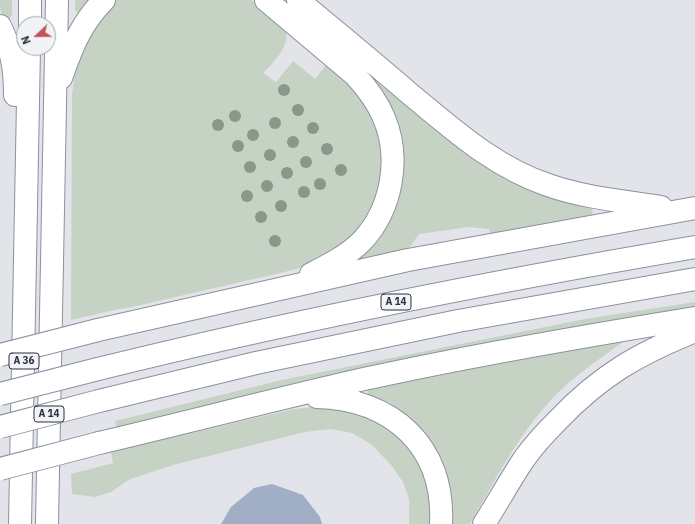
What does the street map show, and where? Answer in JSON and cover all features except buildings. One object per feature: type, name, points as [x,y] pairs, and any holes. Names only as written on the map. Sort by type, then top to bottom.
[{"type":"highway","points":[[30,0],[30,16]]},
{"type":"highway","name":"A 36","points":[[47,524],[57,0]]},
{"type":"highway","points":[[55,96],[73,45],[83,25],[93,11],[104,0]]},
{"type":"highway","points":[[266,0],[355,75],[366,88],[378,105],[385,119],[390,136],[393,167],[391,184],[380,216],[362,240],[347,254],[283,288]]},
{"type":"highway","points":[[298,0],[456,132],[477,148],[509,168],[547,185],[577,194],[605,199],[689,209]]},
{"type":"highway","points":[[0,26],[8,43],[14,64],[14,173],[27,187]]},
{"type":"highway","name":"A 36","points":[[20,524],[29,56]]},
{"type":"highway","points":[[0,355],[98,330],[408,260],[689,209]]},
{"type":"highway","name":"A 14","points":[[0,394],[254,332],[453,290],[695,247]]},
{"type":"highway","name":"A 14","points":[[0,426],[256,363],[458,321],[695,279]]},
{"type":"highway","points":[[0,469],[99,443],[364,379],[630,328],[695,318]]},
{"type":"highway","points":[[484,524],[525,458],[551,427],[582,396],[604,378],[627,363],[655,347],[695,331]]},
{"type":"highway","points":[[294,397],[333,398],[355,402],[382,412],[401,425],[421,448],[434,472],[441,499],[441,524]]},
{"type":"green space","points":[[0,0],[12,0],[12,15],[8,20],[2,15]]},
{"type":"green space","points":[[75,0],[92,0],[79,13],[75,10]]},
{"type":"green space","points":[[114,0],[252,0],[283,25],[286,34],[284,47],[272,64],[263,73],[276,82],[293,61],[315,79],[327,64],[352,84],[379,123],[385,183],[366,224],[323,261],[293,270],[71,320],[72,95],[77,56],[88,29]]},
{"type":"green space","points":[[363,71],[455,144],[591,204],[593,215],[490,234],[489,229],[469,227],[419,234],[409,248],[363,259],[356,258],[391,214],[399,195],[402,181]]},
{"type":"green space","points":[[695,302],[695,312],[118,433],[115,421],[282,380],[585,319]]},
{"type":"green space","points":[[631,336],[579,374],[563,388],[535,418],[512,452],[470,524],[453,524],[452,500],[442,466],[412,423],[389,402],[368,395],[366,386]]},
{"type":"green space","points":[[325,406],[366,413],[402,438],[426,472],[435,524],[409,524],[409,499],[403,482],[392,466],[371,444],[352,433],[331,429],[305,432],[177,464],[130,479],[111,492],[95,497],[72,494],[71,474],[113,463],[111,452],[294,409]]},
{"type":"water","points":[[272,484],[303,495],[320,517],[322,524],[221,524],[231,507],[254,488]]}]
